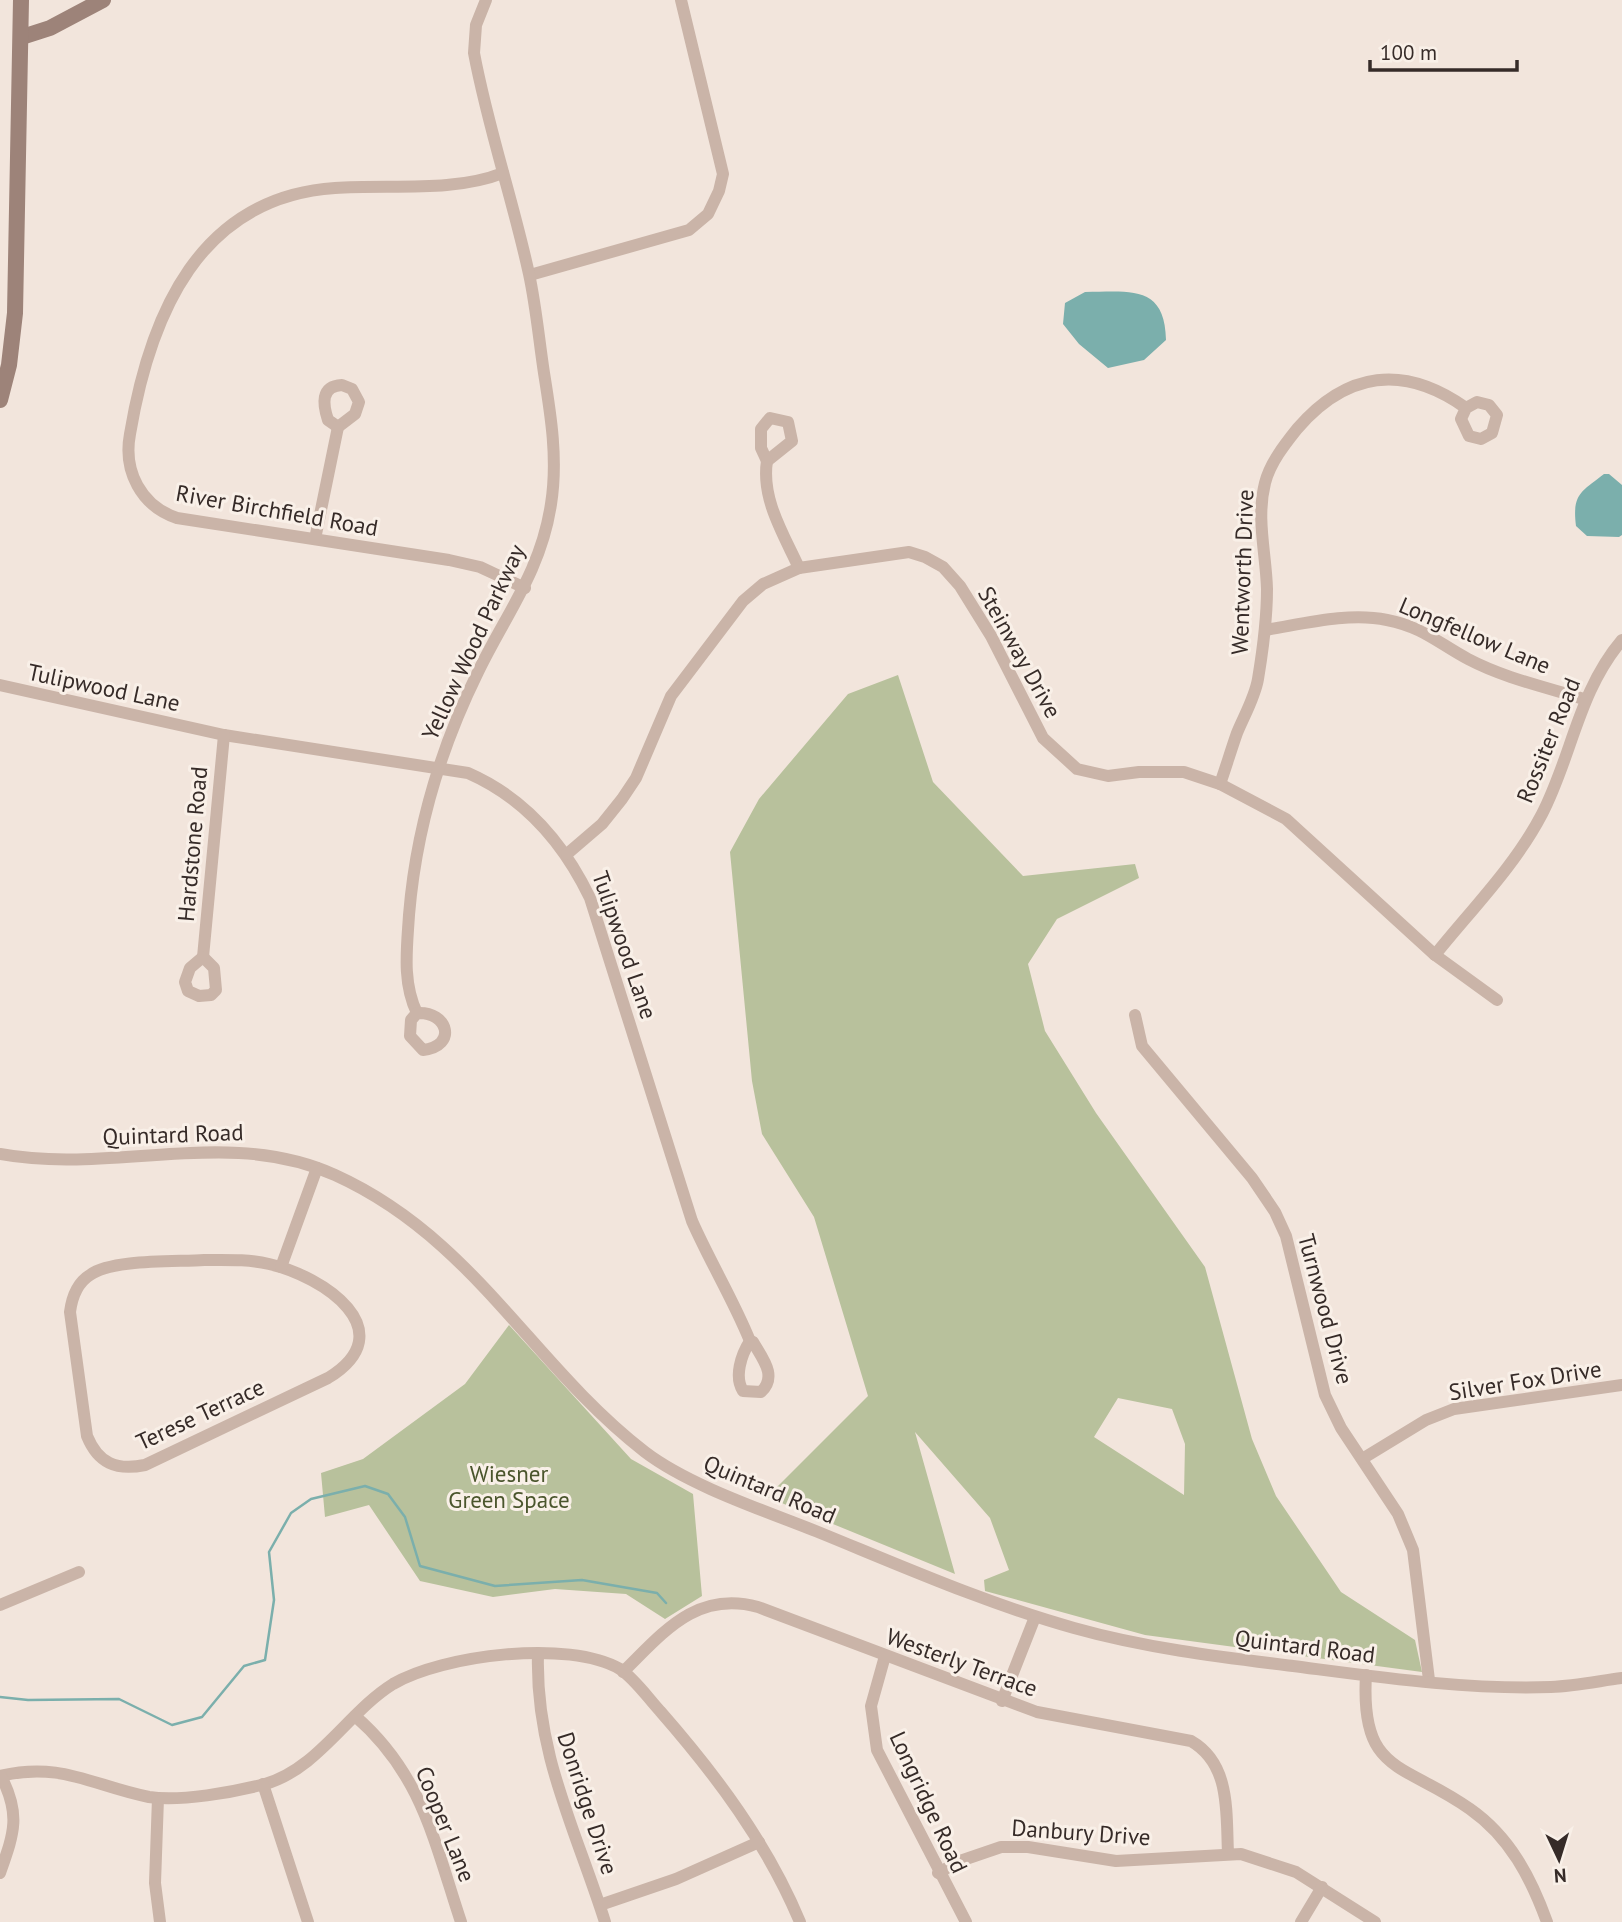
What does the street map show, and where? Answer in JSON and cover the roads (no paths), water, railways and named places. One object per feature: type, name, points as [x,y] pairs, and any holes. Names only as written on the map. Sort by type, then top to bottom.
[{"type":"street","points":[[0,400],[9,365],[15,313],[21,0]]},
{"type":"street","points":[[22,37],[50,29],[103,0]]},
{"type":"street","name":"Yellow Wood Parkway","points":[[416,1013],[407,982],[412,880],[424,817],[439,766],[478,671],[525,588],[543,543],[555,466],[552,425],[530,275],[474,53],[476,25],[486,0]]},
{"type":"street","points":[[530,275],[689,230],[708,214],[719,191],[722,160],[681,0]]},
{"type":"street","name":"River Birchfield Road","points":[[503,173],[473,182],[334,188],[277,197],[241,215],[219,232],[190,268],[172,300],[153,345],[129,437],[131,473],[138,488],[166,514],[177,518],[480,567],[525,588]]},
{"type":"street","name":"Wentworth Drive","points":[[1220,784],[1258,683],[1267,587],[1260,530],[1265,482],[1284,444],[1311,413],[1345,389],[1379,380],[1403,379],[1430,385],[1466,408]]},
{"type":"street","points":[[314,539],[338,426]]},
{"type":"street","points":[[767,461],[765,474],[769,500],[799,568]]},
{"type":"street","name":"Steinway Drive","points":[[567,854],[602,824],[622,799],[636,778],[671,696],[735,610],[764,584],[799,568],[894,552],[925,556],[943,567],[960,586],[991,636],[1044,738],[1077,769],[1108,776],[1139,772],[1184,772],[1220,784],[1286,819],[1435,955],[1497,1000]]},
{"type":"street","name":"Longfellow Lane","points":[[1265,629],[1352,618],[1386,619],[1439,638],[1466,658],[1502,674],[1584,699]]},
{"type":"street","name":"Rossiter Road","points":[[1435,955],[1522,846],[1541,816],[1557,781],[1584,699],[1622,640]]},
{"type":"street","name":"Tulipwood Lane","points":[[0,685],[224,735],[439,766],[468,773],[502,792],[530,813],[567,854],[590,898],[692,1221],[707,1257],[733,1300],[750,1341]]},
{"type":"street","name":"Hardstone Road","points":[[203,957],[224,735]]},
{"type":"street","name":"Turnwood Drive","points":[[1135,1015],[1142,1046],[1252,1178],[1275,1212],[1286,1236],[1325,1395],[1341,1428],[1398,1514],[1413,1550],[1429,1680]]},
{"type":"street","name":"Quintard Road","points":[[0,1154],[47,1159],[229,1151],[289,1158],[317,1168],[371,1193],[405,1214],[454,1254],[588,1399],[650,1456],[677,1472],[762,1509],[943,1583],[1035,1617],[1123,1640],[1238,1660],[1366,1675],[1553,1687],[1622,1678]]},
{"type":"street","points":[[281,1267],[317,1168]]},
{"type":"street","name":"Terese Terrace","points":[[245,1260],[281,1267],[307,1279],[345,1303],[354,1312],[359,1324],[358,1345],[345,1368],[145,1465],[130,1468],[115,1466],[97,1456],[87,1436],[70,1312],[72,1299],[80,1283],[92,1273],[117,1267],[245,1260]]},
{"type":"street","name":"Silver Fox Drive","points":[[1362,1459],[1426,1420],[1454,1409],[1622,1385]]},
{"type":"street","points":[[0,1605],[79,1572]]},
{"type":"street","name":"Westerly Terrace","points":[[623,1672],[684,1617],[720,1602],[758,1607],[1037,1712],[1168,1734],[1201,1746],[1220,1773],[1226,1792],[1228,1853]]},
{"type":"street","points":[[1002,1701],[1035,1617]]},
{"type":"street","points":[[0,1873],[15,1828],[15,1814],[1,1776],[41,1769],[158,1798],[185,1797],[263,1784],[282,1778],[307,1762],[386,1689],[421,1671],[478,1657],[538,1654],[576,1657],[607,1664],[623,1672],[696,1752],[736,1805],[759,1842],[800,1922]]},
{"type":"street","name":"Donridge Drive","points":[[538,1654],[537,1686],[547,1753],[605,1922]]},
{"type":"street","name":"Longridge Road","points":[[885,1656],[871,1706],[873,1739],[938,1873],[966,1922]]},
{"type":"street","points":[[1366,1675],[1367,1725],[1384,1759],[1471,1809],[1500,1835],[1533,1886],[1546,1922]]},
{"type":"street","name":"Cooper Lane","points":[[355,1716],[393,1753],[411,1783],[461,1922]]},
{"type":"street","points":[[263,1784],[309,1922]]},
{"type":"street","points":[[158,1798],[155,1883],[160,1922]]},
{"type":"street","points":[[600,1905],[676,1879],[759,1842]]},
{"type":"street","name":"Danbury Drive","points":[[938,1873],[971,1856],[1001,1847],[1028,1847],[1116,1861],[1228,1853],[1259,1858],[1296,1872],[1375,1922]]},
{"type":"street","points":[[1301,1922],[1322,1887]]},
{"type":"water","points":[[1085,292],[1130,292],[1152,300],[1164,322],[1166,340],[1144,360],[1108,368],[1079,344],[1063,324],[1065,303]]},
{"type":"water","points":[[1604,474],[1609,474],[1622,485],[1622,535],[1619,537],[1587,536],[1576,526],[1577,500],[1589,485]]},
{"type":"waterway","points":[[0,1697],[28,1700],[119,1699],[172,1725],[202,1717],[244,1666],[265,1660],[274,1600],[269,1552],[291,1513],[311,1499],[365,1486],[388,1494],[405,1517],[420,1566],[495,1586],[582,1580],[657,1593],[666,1603]]},
{"type":"park label","name":"Wiesner Green Space","points":[[509,1486]]}]
